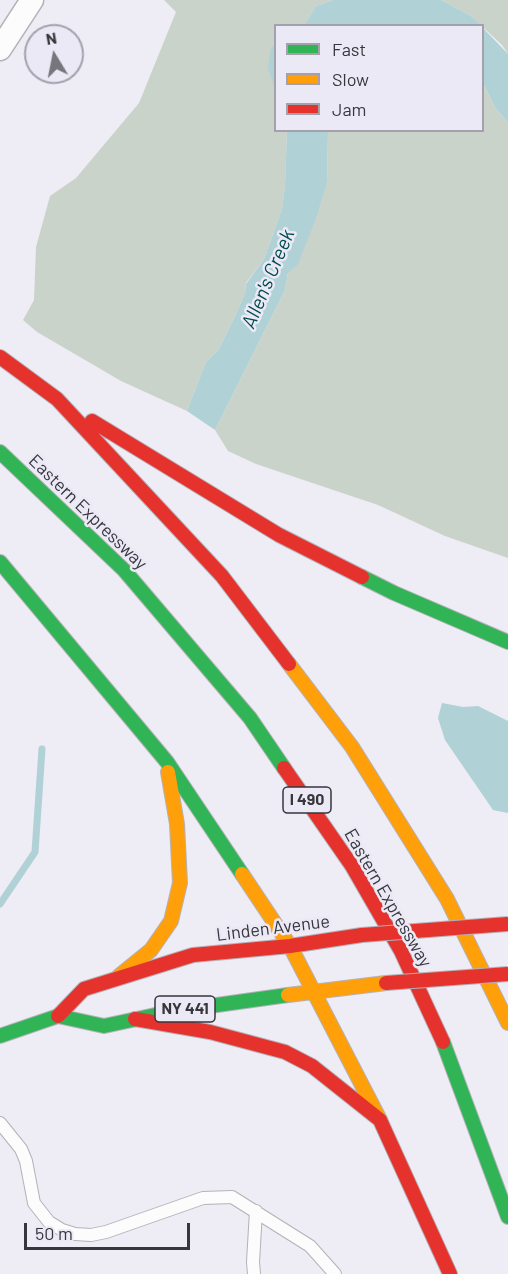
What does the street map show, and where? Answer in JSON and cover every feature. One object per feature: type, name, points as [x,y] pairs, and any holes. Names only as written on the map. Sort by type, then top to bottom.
[{"type":"main road","points":[[0,357],[57,399],[279,535],[394,593],[508,642]]},
{"type":"main road","points":[[57,399],[222,576],[352,747],[447,899],[508,1023]]},
{"type":"main road","name":"Eastern Expressway","points":[[0,452],[124,570],[250,718],[352,866],[401,951],[444,1044],[508,1217]]},
{"type":"main road","points":[[0,562],[167,762],[290,946],[380,1120],[450,1274]]},
{"type":"main road","points":[[119,976],[151,950],[171,921],[180,883],[177,824],[167,762]]},
{"type":"main road","name":"Linden Avenue","points":[[0,1036],[58,1016],[84,989],[119,976],[193,955],[290,946],[362,935],[508,924]]},
{"type":"main road","name":"NY 441","points":[[58,1016],[104,1026],[174,1011],[313,991],[508,974]]},
{"type":"main road","points":[[135,1019],[210,1032],[285,1053],[312,1066],[380,1120]]},
{"type":"street","points":[[0,49],[32,0]]},
{"type":"lane","points":[[0,1123],[21,1149],[26,1161],[34,1203],[49,1222],[62,1230],[91,1235],[106,1232],[203,1198],[231,1197],[310,1246],[335,1274]]},
{"type":"lane","points":[[254,1274],[255,1211]]},
{"type":"shaded area","points":[[164,0],[333,0],[316,6],[305,24],[274,24],[274,45],[271,47],[274,78],[274,132],[287,132],[282,209],[264,259],[246,283],[245,293],[236,314],[219,349],[206,362],[187,411],[121,381],[37,332],[23,320],[34,300],[36,247],[50,196],[76,178],[139,103],[176,12]]},
{"type":"shaded area","points":[[441,0],[508,0],[508,54],[484,28],[484,24],[480,24],[471,16]]},
{"type":"shaded area","points":[[484,85],[495,107],[508,123],[508,558],[445,536],[378,505],[256,464],[228,451],[215,430],[285,290],[288,273],[327,182],[328,132],[484,132]]},
{"type":"water","points":[[333,0],[441,0],[471,16],[480,24],[305,24],[316,6]]},
{"type":"water","points":[[484,29],[508,54],[508,123],[495,107],[484,85]]},
{"type":"water","points":[[274,45],[274,85],[268,69],[271,47]]},
{"type":"water","points":[[287,132],[328,132],[327,182],[316,218],[298,264],[288,273],[285,290],[215,430],[187,411],[206,362],[219,349],[245,293],[246,284],[264,259],[282,209]]},
{"type":"water","points":[[442,703],[463,707],[478,706],[508,721],[508,813],[493,810],[445,740],[438,718]]},
{"type":"waterway","name":"Allen's Creek","points":[[0,904],[35,852],[42,749]]},
{"type":"traffic: fast","points":[[0,452],[124,570],[250,718],[284,768]]},
{"type":"traffic: fast","points":[[0,562],[167,762],[242,874]]},
{"type":"traffic: fast","points":[[362,577],[508,642]]},
{"type":"traffic: fast","points":[[0,1036],[58,1016],[104,1026],[174,1011],[288,995]]},
{"type":"traffic: fast","points":[[443,1042],[508,1217]]},
{"type":"traffic: slow","points":[[289,664],[352,747],[447,899],[508,1023]]},
{"type":"traffic: slow","points":[[119,976],[151,950],[171,921],[180,883],[177,824],[168,772]]},
{"type":"traffic: slow","points":[[242,874],[290,946],[380,1120]]},
{"type":"traffic: slow","points":[[288,995],[386,983]]},
{"type":"traffic: jam","points":[[0,357],[57,399],[222,576],[289,664]]},
{"type":"traffic: jam","points":[[92,421],[279,535],[362,577]]},
{"type":"traffic: jam","points":[[284,768],[352,866],[401,951],[443,1042]]},
{"type":"traffic: jam","points":[[362,935],[508,924]]},
{"type":"traffic: jam","points":[[58,1016],[84,989],[193,955],[290,946],[362,935]]},
{"type":"traffic: jam","points":[[386,983],[508,974]]},
{"type":"traffic: jam","points":[[135,1019],[210,1032],[285,1052],[312,1066],[380,1120],[450,1274]]}]
